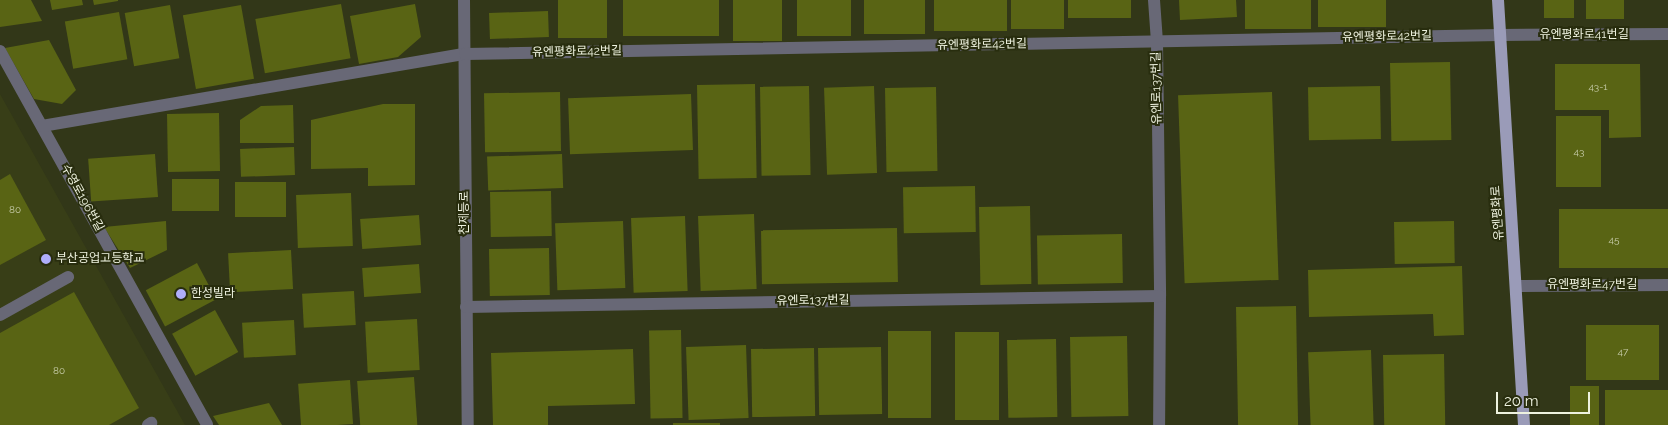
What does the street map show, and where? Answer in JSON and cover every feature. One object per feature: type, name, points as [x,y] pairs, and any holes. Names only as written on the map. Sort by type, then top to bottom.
[{"type":"main road","name":"유엔평화로","points":[[1498,0],[1524,425]]},
{"type":"street","name":"천제등로","points":[[464,0],[468,425]]},
{"type":"street","name":"유엔로137번길","points":[[1154,0],[1157,42],[1160,296],[1159,425]]},
{"type":"street","name":"유엔평화로41번길","points":[[1500,35],[1668,34]]},
{"type":"street","name":"유엔평화로42번길","points":[[42,126],[464,54],[1500,35]]},
{"type":"street","name":"수영로196번길","points":[[0,51],[207,425]]},
{"type":"street","points":[[0,315],[68,277]]},
{"type":"street","name":"유엔평화로47번길","points":[[1516,286],[1668,285]]},
{"type":"street","name":"유엔로137번길","points":[[466,307],[1160,296]]},
{"type":"shaded area","name":"부산공업고등학교","points":[[0,94],[185,425],[0,425]]},
{"type":"building","points":[[0,0],[31,0],[42,21],[0,27]]},
{"type":"building","points":[[50,0],[82,0],[83,5],[52,10]]},
{"type":"building","points":[[93,0],[118,0],[118,1],[94,5]]},
{"type":"building","points":[[558,0],[607,0],[607,38],[558,38]]},
{"type":"building","points":[[623,0],[719,0],[719,36],[623,36]]},
{"type":"building","points":[[733,0],[782,0],[782,41],[733,41]]},
{"type":"building","points":[[797,0],[851,0],[851,36],[797,36]]},
{"type":"building","points":[[864,0],[925,0],[925,34],[864,34]]},
{"type":"building","points":[[934,0],[1007,0],[1007,31],[934,31]]},
{"type":"building","points":[[1011,0],[1064,0],[1064,29],[1011,29]]},
{"type":"building","points":[[1068,0],[1131,0],[1131,18],[1068,18]]},
{"type":"building","points":[[1179,0],[1236,0],[1237,17],[1180,20]]},
{"type":"building","points":[[1245,0],[1311,0],[1311,29],[1245,29]]},
{"type":"building","points":[[1318,0],[1386,0],[1386,27],[1318,27]]},
{"type":"building","points":[[1544,0],[1574,0],[1574,18],[1544,18]]},
{"type":"building","points":[[1586,0],[1624,0],[1624,19],[1586,19]]},
{"type":"building","points":[[341,4],[351,58],[265,73],[255,19]]},
{"type":"building","points":[[415,4],[421,37],[398,57],[359,64],[350,16]]},
{"type":"building","points":[[170,5],[179,58],[134,66],[125,13]]},
{"type":"building","points":[[241,5],[254,79],[196,89],[183,15]]},
{"type":"building","points":[[548,11],[549,37],[490,39],[489,13]]},
{"type":"building","points":[[119,12],[127,59],[73,69],[65,22]]},
{"type":"building","points":[[49,40],[76,90],[62,104],[34,99],[5,48]]},
{"type":"building","points":[[1450,62],[1451,140],[1391,141],[1390,63]]},
{"type":"building","points":[[1555,64],[1640,64],[1641,137],[1609,138],[1609,110],[1555,110]]},
{"type":"building","points":[[755,84],[757,178],[699,179],[697,85]]},
{"type":"building","points":[[809,86],[811,175],[762,176],[760,87]]},
{"type":"building","points":[[874,86],[877,173],[827,175],[824,88]]},
{"type":"building","points":[[1380,86],[1381,139],[1309,140],[1308,87]]},
{"type":"building","points":[[936,87],[937,171],[886,172],[885,88]]},
{"type":"building","points":[[560,92],[561,151],[485,152],[484,93]]},
{"type":"building","points":[[1272,92],[1279,280],[1185,283],[1178,95]]},
{"type":"building","points":[[691,94],[693,150],[570,154],[568,98]]},
{"type":"building","points":[[383,104],[415,104],[415,185],[368,186],[368,168],[311,169],[311,120]]},
{"type":"building","points":[[293,105],[294,143],[240,143],[240,120],[261,106]]},
{"type":"building","points":[[219,113],[220,171],[168,172],[167,114]]},
{"type":"building","points":[[1556,116],[1601,116],[1601,187],[1556,187]]},
{"type":"building","points":[[294,147],[295,175],[241,177],[240,149]]},
{"type":"building","points":[[155,154],[158,197],[91,202],[88,159]]},
{"type":"building","points":[[562,154],[563,188],[488,191],[487,157]]},
{"type":"building","points":[[10,174],[46,240],[0,265],[0,180]]},
{"type":"building","points":[[172,179],[219,179],[219,211],[172,211]]},
{"type":"building","points":[[235,182],[286,182],[286,217],[235,217]]},
{"type":"building","points":[[975,186],[976,232],[904,233],[903,187]]},
{"type":"building","points":[[551,191],[552,236],[491,237],[490,192]]},
{"type":"building","points":[[351,193],[353,246],[298,248],[296,195]]},
{"type":"building","points":[[1030,206],[1031,284],[980,285],[979,207]]},
{"type":"building","points":[[1559,209],[1668,209],[1668,268],[1559,268]]},
{"type":"building","points":[[754,214],[757,289],[701,291],[698,216]]},
{"type":"building","points":[[419,215],[421,245],[362,249],[360,219]]},
{"type":"building","points":[[685,216],[688,291],[634,293],[631,218]]},
{"type":"building","points":[[166,221],[167,250],[130,268],[104,227]]},
{"type":"building","points":[[623,221],[625,288],[557,290],[555,223]]},
{"type":"building","points":[[1454,221],[1455,263],[1395,264],[1394,222]]},
{"type":"building","points":[[897,228],[898,282],[762,284],[761,230]]},
{"type":"building","points":[[1122,234],[1123,283],[1038,284],[1037,235]]},
{"type":"building","points":[[549,248],[550,295],[490,296],[489,249]]},
{"type":"building","points":[[291,250],[293,289],[230,292],[228,253]]},
{"type":"building","name":"한성빌라","points":[[197,263],[216,299],[165,326],[146,290]]},
{"type":"building","points":[[419,264],[421,293],[364,297],[362,268]]},
{"type":"building","points":[[1462,266],[1464,335],[1434,336],[1433,314],[1309,317],[1308,270]]},
{"type":"building","points":[[354,291],[356,325],[304,328],[302,294]]},
{"type":"building","points":[[74,292],[139,408],[109,425],[0,425],[0,333]]},
{"type":"building","points":[[1296,306],[1298,425],[1238,425],[1236,307]]},
{"type":"building","points":[[215,310],[238,352],[195,376],[172,334]]},
{"type":"building","points":[[417,319],[420,370],[368,373],[365,322]]},
{"type":"building","points":[[294,320],[296,355],[244,358],[242,323]]},
{"type":"building","points":[[1586,325],[1659,325],[1659,380],[1586,380]]},
{"type":"building","points":[[681,330],[683,418],[651,419],[649,331]]},
{"type":"building","points":[[888,331],[931,331],[931,418],[888,418]]},
{"type":"building","points":[[955,332],[999,332],[999,420],[955,420]]},
{"type":"building","points":[[1127,336],[1128,416],[1071,417],[1070,337]]},
{"type":"building","points":[[1056,339],[1057,417],[1008,418],[1007,340]]},
{"type":"building","points":[[746,345],[749,418],[689,420],[686,347]]},
{"type":"building","points":[[881,347],[882,414],[819,415],[818,348]]},
{"type":"building","points":[[814,348],[815,416],[752,417],[751,349]]},
{"type":"building","points":[[633,349],[635,404],[548,406],[548,425],[493,425],[491,353]]},
{"type":"building","points":[[1371,350],[1374,425],[1311,425],[1308,352]]},
{"type":"building","points":[[1444,354],[1445,425],[1384,425],[1383,355]]},
{"type":"building","points":[[414,377],[417,425],[360,425],[357,381]]},
{"type":"building","points":[[350,380],[353,424],[301,425],[298,384]]},
{"type":"building","points":[[1570,386],[1599,386],[1599,425],[1570,425]]},
{"type":"building","points":[[1605,390],[1668,390],[1668,425],[1605,425]]},
{"type":"building","points":[[269,403],[282,425],[219,425],[213,416]]},
{"type":"building","points":[[673,423],[720,423],[720,425],[673,425]]},
{"type":"place","name":"부산공업고등학교","points":[[46,259]]},
{"type":"place","name":"한성빌라","points":[[181,294]]}]
